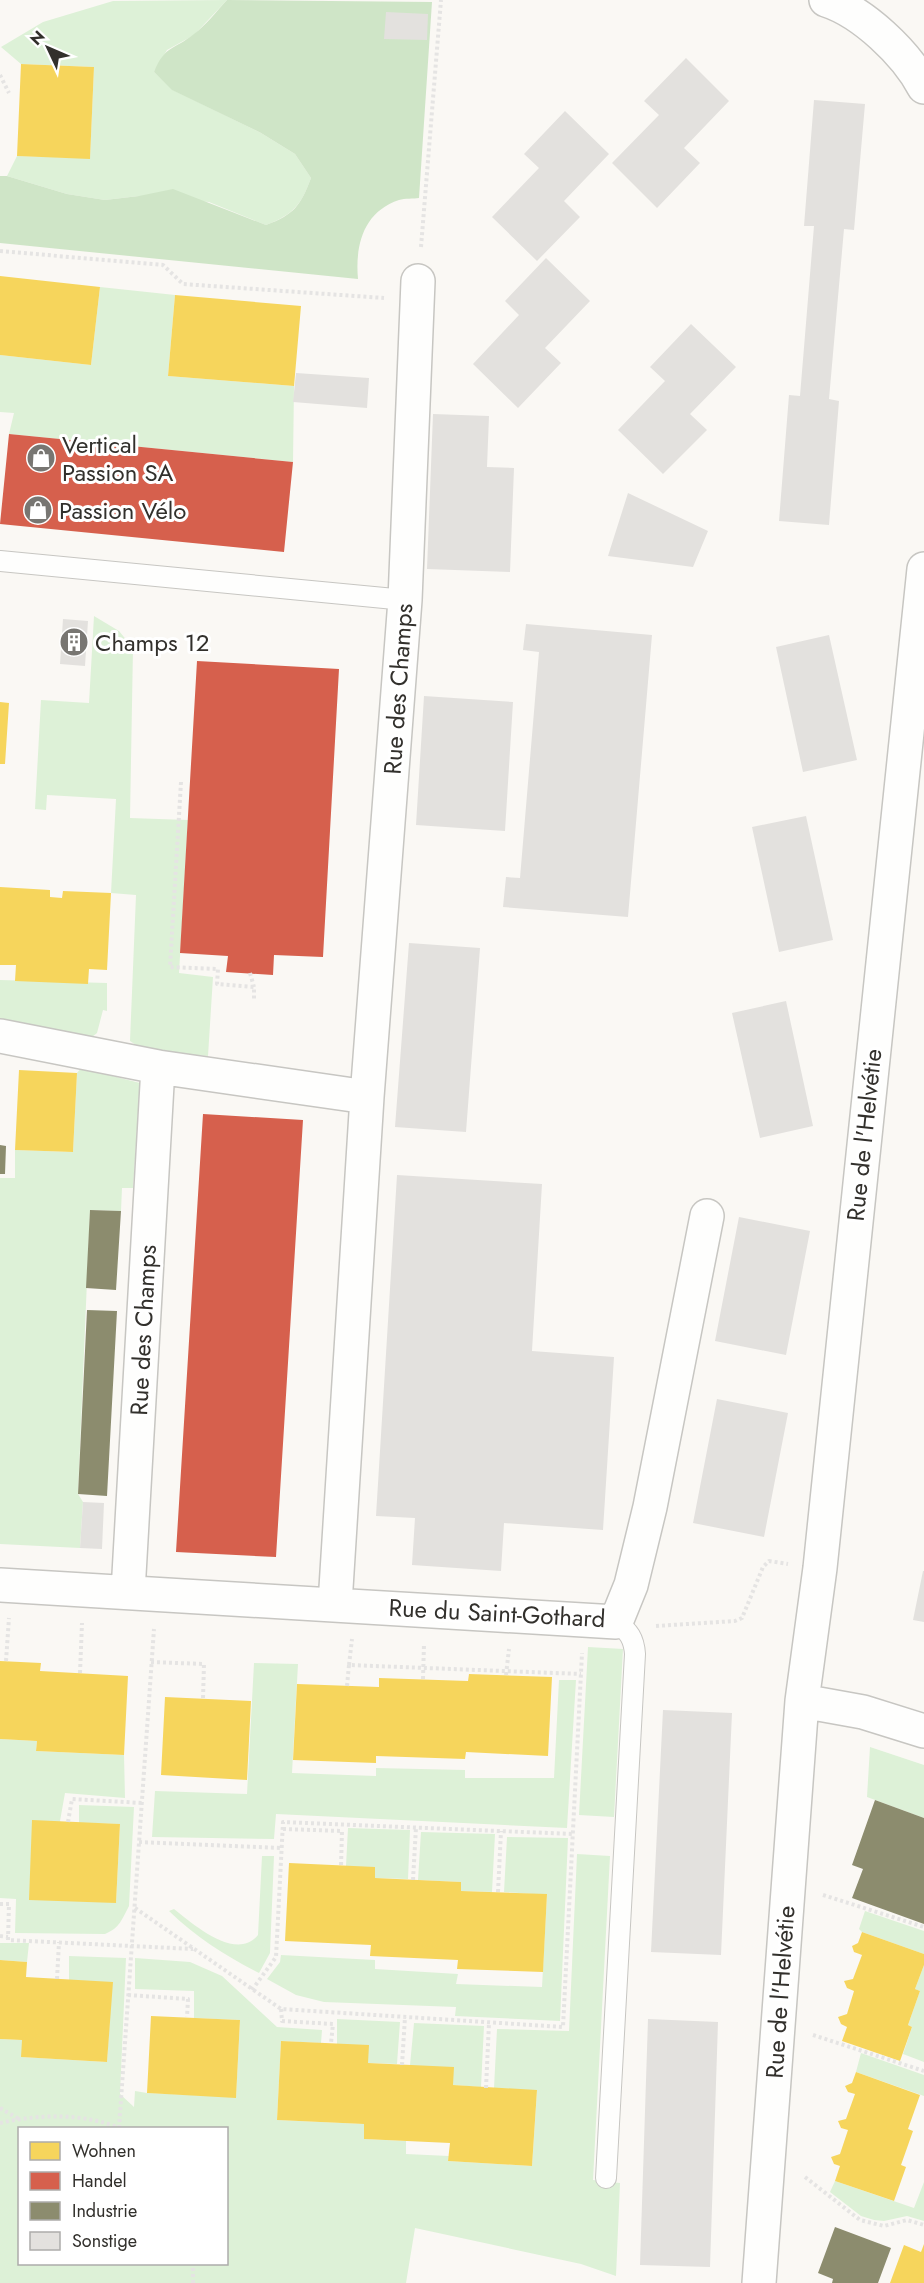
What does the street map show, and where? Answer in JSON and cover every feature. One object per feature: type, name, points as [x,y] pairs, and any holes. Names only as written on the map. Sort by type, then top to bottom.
[{"type":"street","points":[[826,0],[859,16],[903,57]]},
{"type":"street","points":[[876,0],[879,17],[924,87]]},
{"type":"street","name":"Rue des Champs","points":[[335,1604],[367,1097],[405,600],[418,291]]},
{"type":"street","name":"Rue de l'Helvétie","points":[[759,2283],[802,1701],[821,1556],[924,568]]},
{"type":"street","points":[[0,1036],[158,1067],[367,1097]]},
{"type":"street","name":"Rue des Champs","points":[[142,1593],[158,1067]]},
{"type":"street","name":"Rue du Saint-Gothard","points":[[4,1598],[142,1593],[584,1620],[624,1631],[631,1585],[650,1507],[707,1216]]},
{"type":"street","points":[[802,1701],[863,1712],[924,1731]]},
{"type":"lane","points":[[0,561],[405,600]]},
{"type":"lane","points":[[606,2178],[635,1654],[624,1631]]},
{"type":"path","points":[[0,251],[163,265],[183,284],[418,291],[441,0]]},
{"type":"path","points":[[0,75],[9,93]]},
{"type":"path","points":[[182,782],[170,967],[218,969],[218,984],[254,987]]},
{"type":"path","points":[[250,973],[254,987],[254,1001]]},
{"type":"path","points":[[624,1631],[655,1626],[735,1621],[742,1618],[763,1567],[769,1561],[790,1564]]},
{"type":"path","points":[[120,2127],[151,1662],[142,1593]]},
{"type":"path","points":[[4,1598],[6,1661]]},
{"type":"path","points":[[80,1673],[82,1614]]},
{"type":"path","points":[[135,1908],[281,2009],[563,2027],[584,1620]]},
{"type":"path","points":[[347,1686],[349,1665],[352,1659],[353,1632]]},
{"type":"path","points":[[423,1679],[424,1637]]},
{"type":"path","points":[[507,1673],[509,1641]]},
{"type":"path","points":[[0,1642],[7,1642]]},
{"type":"path","points":[[151,1662],[204,1664],[203,1699]]},
{"type":"path","points":[[349,1665],[507,1673],[580,1674]]},
{"type":"path","points":[[68,1822],[72,1799],[142,1803]]},
{"type":"path","points":[[252,1990],[276,1957],[283,1822],[572,1834]]},
{"type":"path","points":[[413,1880],[416,1827]]},
{"type":"path","points":[[283,1829],[342,1831],[341,1866]]},
{"type":"path","points":[[498,1892],[501,1831]]},
{"type":"path","points":[[139,1842],[282,1848]]},
{"type":"path","points":[[823,1895],[924,1927]]},
{"type":"path","points":[[0,1904],[9,1904],[8,1937]]},
{"type":"path","points":[[0,1936],[8,1937],[8,1940],[194,1949]]},
{"type":"path","points":[[57,1979],[59,1942]]},
{"type":"path","points":[[128,1995],[188,1999],[187,2017]]},
{"type":"path","points":[[281,2009],[282,2021],[333,2024],[331,2043]]},
{"type":"path","points":[[402,2065],[405,2017]]},
{"type":"path","points":[[486,2088],[489,2023]]},
{"type":"path","points":[[813,2035],[924,2071]]},
{"type":"path","points":[[0,2108],[20,2120]]},
{"type":"path","points":[[0,2123],[51,2116],[80,2117],[117,2127]]},
{"type":"path","points":[[805,2177],[860,2220],[884,2226],[907,2220],[924,2225]]},
{"type":"path","points":[[193,2265],[193,2283]]},
{"type":"green space","points":[[227,0],[194,35],[167,50],[154,72],[173,90],[261,133],[295,154],[311,178],[300,202],[290,212],[266,225],[209,202],[139,196],[105,200],[67,194],[7,176],[17,156],[90,158],[94,67],[21,64],[1,47],[43,22],[113,1]]},
{"type":"green space","points":[[227,0],[432,2],[419,198],[401,199],[387,205],[369,222],[360,243],[358,279],[0,243],[0,176],[7,176],[67,194],[105,200],[173,189],[266,225],[295,208],[304,195],[311,178],[295,154],[261,133],[172,90],[154,72],[166,52],[198,30]]},
{"type":"green space","points":[[100,287],[175,295],[168,376],[294,386],[293,462],[9,434],[14,413],[0,412],[0,355],[91,365]]},
{"type":"green space","points":[[94,616],[119,631],[133,648],[130,818],[188,820],[179,973],[213,977],[208,1056],[145,1051],[130,1041],[136,895],[111,893],[116,799],[47,795],[46,810],[35,809],[41,700],[89,703]]},
{"type":"green space","points":[[0,980],[107,983],[107,1011],[103,1010],[97,1033],[92,1037],[0,1019]]},
{"type":"green space","points":[[81,1068],[140,1083],[133,1188],[122,1188],[121,1211],[90,1210],[78,1494],[83,1502],[80,1548],[0,1544],[0,1178],[15,1178],[15,1150],[73,1152],[77,1073]]},
{"type":"green space","points":[[588,1647],[623,1649],[614,1817],[579,1815]]},
{"type":"green space","points":[[254,1663],[298,1664],[292,1773],[376,1776],[376,1768],[465,1770],[465,1778],[554,1778],[559,1680],[576,1680],[567,1828],[276,1814],[274,1839],[152,1837],[155,1791],[247,1794]]},
{"type":"green space","points":[[0,1739],[37,1741],[36,1751],[124,1755],[125,1798],[65,1793],[60,1821],[116,1903],[120,1824],[79,1823],[79,1805],[134,1807],[129,1906],[120,1923],[110,1932],[105,1934],[15,1933],[16,1899],[0,1898]]},
{"type":"green space","points":[[870,1747],[924,1765],[924,1818],[867,1797]]},
{"type":"green space","points":[[348,1828],[410,1830],[408,1879],[375,1878],[346,1866]]},
{"type":"green space","points":[[421,1832],[495,1834],[492,1892],[461,1891],[461,1882],[418,1880]]},
{"type":"green space","points":[[507,1837],[568,1838],[560,2021],[455,2016],[456,2007],[324,2002],[296,1995],[267,1979],[280,1962],[281,1955],[375,1960],[375,1969],[458,1974],[456,1984],[542,1987],[547,1895],[504,1892]]},
{"type":"green space","points":[[577,1854],[610,1856],[593,2180],[620,2183],[616,2276],[581,2264],[415,2228],[406,2283],[0,2283],[0,2039],[22,2040],[22,2057],[107,2062],[112,1983],[69,1980],[69,1956],[126,1958],[120,2094],[134,2107],[135,2091],[236,2097],[240,2020],[194,2018],[194,1991],[135,1989],[135,1958],[190,1962],[222,1976],[277,2027],[322,2030],[321,2043],[281,2041],[277,2120],[364,2124],[364,2139],[406,2141],[406,2154],[449,2156],[448,2161],[532,2166],[537,2091],[494,2088],[497,2029],[569,2031]]},
{"type":"green space","points":[[262,1856],[274,1856],[270,1953],[259,1973],[211,1945],[169,1911],[174,1909],[203,1931],[227,1943],[249,1942],[258,1935]]},
{"type":"green space","points":[[865,1911],[924,1931],[924,1954],[862,1932],[859,1929]]},
{"type":"green space","points":[[0,1943],[29,1943],[27,1962],[0,1960]]},
{"type":"green space","points":[[924,1965],[924,2062],[903,2054],[912,2027],[908,2025],[920,1991],[915,1989]]},
{"type":"green space","points":[[337,2019],[400,2022],[397,2064],[368,2063],[337,2044]]},
{"type":"green space","points":[[414,2023],[484,2026],[481,2087],[453,2085],[410,2065]]},
{"type":"green space","points":[[861,2053],[924,2075],[924,2096],[856,2072]]},
{"type":"green space","points":[[835,2181],[914,2208],[924,2182],[924,2221],[907,2216],[884,2221],[861,2216],[830,2192]]},
{"type":"building: Wohnen","points":[[21,64],[94,67],[90,159],[17,156]]},
{"type":"building: Wohnen","points":[[0,276],[100,287],[91,365],[0,355]]},
{"type":"building: Wohnen","points":[[175,295],[301,306],[294,386],[168,376]]},
{"type":"building: Wohnen","points":[[0,702],[9,703],[5,764],[0,764]]},
{"type":"building: Wohnen","points":[[0,887],[50,890],[50,897],[62,898],[63,891],[111,893],[107,970],[89,969],[88,984],[15,981],[16,965],[0,965]]},
{"type":"building: Wohnen","points":[[19,1070],[77,1073],[73,1152],[15,1150]]},
{"type":"building: Wohnen","points":[[0,1661],[41,1663],[40,1671],[128,1676],[124,1755],[36,1751],[37,1741],[0,1739]]},
{"type":"building: Wohnen","points":[[469,1674],[552,1677],[548,1756],[466,1752],[465,1759],[376,1756],[376,1763],[293,1760],[297,1684],[379,1687],[379,1678],[468,1681]]},
{"type":"building: Wohnen","points":[[165,1697],[251,1701],[247,1780],[161,1775]]},
{"type":"building: Wohnen","points":[[32,1820],[120,1824],[116,1903],[29,1900]]},
{"type":"building: Wohnen","points":[[289,1863],[375,1867],[375,1878],[461,1882],[461,1891],[547,1894],[543,1972],[457,1969],[458,1960],[370,1956],[371,1945],[285,1941]]},
{"type":"building: Wohnen","points":[[862,1932],[924,1954],[924,1965],[915,1989],[920,1991],[908,2025],[912,2027],[900,2061],[842,2041],[847,2027],[841,2024],[838,2017],[847,2014],[854,1991],[847,1988],[844,1981],[853,1979],[862,1955],[854,1952],[852,1946],[858,1943]]},
{"type":"building: Wohnen","points":[[0,1960],[27,1962],[26,1977],[113,1982],[107,2062],[21,2057],[22,2040],[0,2039]]},
{"type":"building: Wohnen","points":[[151,2016],[240,2020],[236,2098],[147,2093]]},
{"type":"building: Wohnen","points":[[281,2041],[369,2045],[368,2063],[454,2067],[453,2085],[537,2090],[532,2166],[448,2161],[450,2143],[364,2139],[364,2124],[277,2120]]},
{"type":"building: Wohnen","points":[[856,2072],[920,2095],[908,2129],[913,2131],[901,2165],[906,2167],[894,2201],[835,2181],[840,2166],[834,2164],[831,2157],[840,2154],[848,2130],[841,2128],[838,2121],[846,2119],[855,2094],[848,2092],[845,2086],[852,2083]]},
{"type":"building: Wohnen","points":[[924,2244],[924,2283],[890,2283],[904,2245],[921,2252]]},
{"type":"building: Handel","points":[[9,434],[293,462],[284,552],[0,524]]},
{"type":"building: Handel","points":[[197,661],[339,669],[323,957],[274,955],[273,975],[226,972],[228,956],[180,953]]},
{"type":"building: Handel","points":[[203,1114],[303,1120],[276,1557],[176,1552]]},
{"type":"building: Industrie","points":[[0,1145],[6,1146],[5,1174],[0,1174]]},
{"type":"building: Industrie","points":[[90,1210],[121,1211],[116,1290],[86,1288]]},
{"type":"building: Industrie","points":[[87,1310],[117,1311],[107,1496],[78,1494]]},
{"type":"building: Industrie","points":[[875,1800],[924,1818],[924,1924],[852,1898],[863,1869],[852,1865]]},
{"type":"building: Industrie","points":[[835,2227],[891,2248],[878,2283],[832,2283],[833,2279],[818,2273]]},
{"type":"building: Sonstige","points":[[386,12],[428,14],[427,40],[384,39]]},
{"type":"building: Sonstige","points":[[686,58],[729,101],[684,148],[700,163],[657,208],[612,163],[659,115],[644,101]]},
{"type":"building: Sonstige","points":[[814,100],[865,104],[854,230],[844,229],[829,399],[839,401],[829,525],[779,521],[789,395],[800,396],[814,226],[804,226]]},
{"type":"building: Sonstige","points":[[565,111],[609,154],[564,201],[580,217],[537,261],[492,217],[539,168],[524,154]]},
{"type":"building: Sonstige","points":[[546,258],[590,301],[545,348],[561,363],[518,408],[473,364],[519,315],[505,301]]},
{"type":"building: Sonstige","points":[[691,324],[736,367],[690,414],[707,430],[663,474],[618,430],[665,381],[650,367]]},
{"type":"building: Sonstige","points":[[296,373],[369,378],[367,408],[293,402]]},
{"type":"building: Sonstige","points":[[433,414],[489,416],[487,467],[514,468],[510,572],[427,569]]},
{"type":"building: Sonstige","points":[[628,493],[708,531],[693,567],[608,556]]},
{"type":"building: Sonstige","name":"Champs 12","points":[[63,619],[88,621],[85,666],[60,664]]},
{"type":"building: Sonstige","points":[[526,624],[652,635],[628,917],[503,907],[506,877],[520,878],[539,652],[523,650]]},
{"type":"building: Sonstige","points":[[829,635],[857,760],[803,772],[776,647]]},
{"type":"building: Sonstige","points":[[424,696],[513,702],[505,831],[416,825]]},
{"type":"building: Sonstige","points":[[806,816],[833,940],[779,952],[752,827]]},
{"type":"building: Sonstige","points":[[409,943],[480,948],[466,1132],[395,1127]]},
{"type":"building: Sonstige","points":[[786,1001],[813,1126],[760,1138],[732,1013]]},
{"type":"building: Sonstige","points":[[397,1175],[542,1184],[532,1351],[614,1357],[603,1530],[504,1523],[501,1571],[412,1565],[415,1518],[376,1516]]},
{"type":"building: Sonstige","points":[[739,1217],[810,1231],[786,1355],[715,1341]]},
{"type":"building: Sonstige","points":[[717,1399],[788,1413],[764,1537],[693,1523]]},
{"type":"building: Sonstige","points":[[83,1502],[104,1503],[102,1549],[80,1548]]},
{"type":"building: Sonstige","points":[[924,1571],[924,1622],[913,1620]]},
{"type":"building: Sonstige","points":[[663,1710],[732,1713],[721,1955],[651,1952]]},
{"type":"building: Sonstige","points":[[648,2019],[718,2022],[710,2267],[640,2265]]},
{"type":"place","name":"Vertical Passion SA","points":[[41,458]]},
{"type":"place","name":"Passion Vélo","points":[[38,510]]},
{"type":"place","name":"Champs 12","points":[[74,642]]}]
